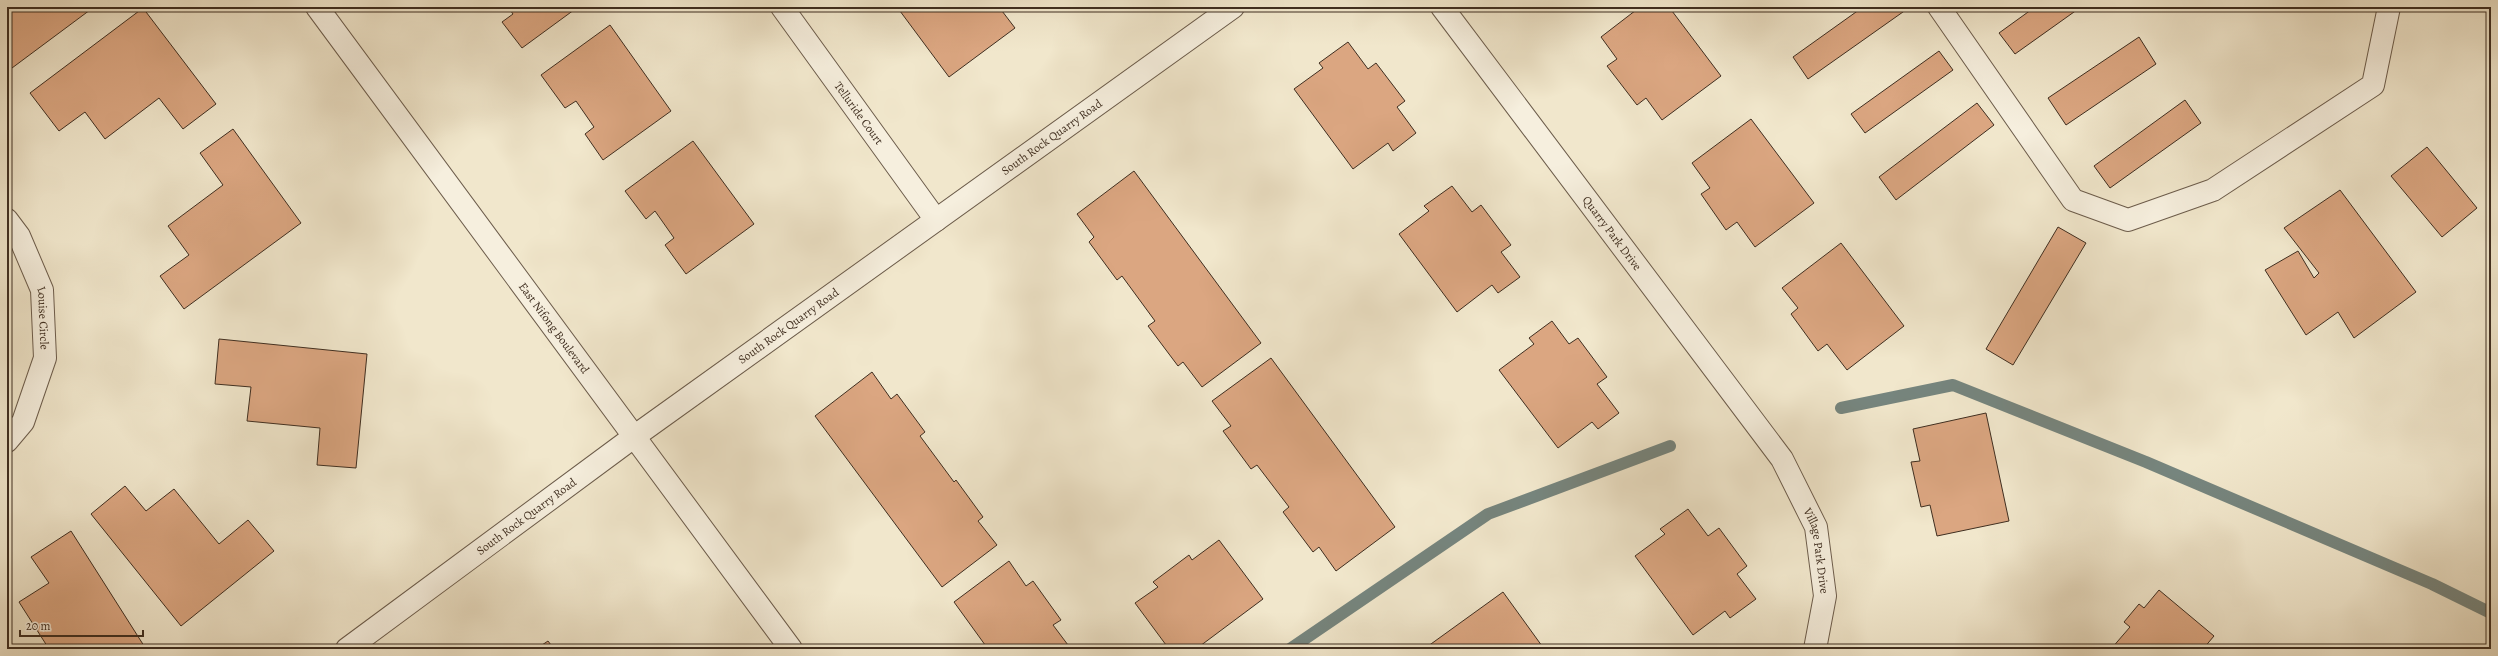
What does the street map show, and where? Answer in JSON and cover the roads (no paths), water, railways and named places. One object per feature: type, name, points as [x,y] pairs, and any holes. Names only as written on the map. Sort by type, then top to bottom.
[{"type":"street","name":"East Nifong Boulevard","points":[[317,7],[791,649]]},
{"type":"street","name":"Telluride Court","points":[[782,7],[936,220]]},
{"type":"street","name":"South Rock Quarry Road","points":[[347,649],[635,436],[1233,7]]},
{"type":"street","name":"Quarry Park Drive","points":[[1442,7],[1782,459]]},
{"type":"street","points":[[1939,7],[2072,200],[2128,220],[2213,190],[2373,85],[2389,7]]},
{"type":"street","name":"Louise Circle","points":[[7,220],[19,236],[42,290],[45,358],[23,422],[7,441]]},
{"type":"street","name":"Village Park Drive","points":[[1782,459],[1816,527],[1824,596],[1815,649]]},
{"type":"waterway","points":[[1841,408],[1953,385],[2146,462],[2432,584],[2491,613]]},
{"type":"waterway","points":[[1290,649],[1488,514],[1670,446]]}]
